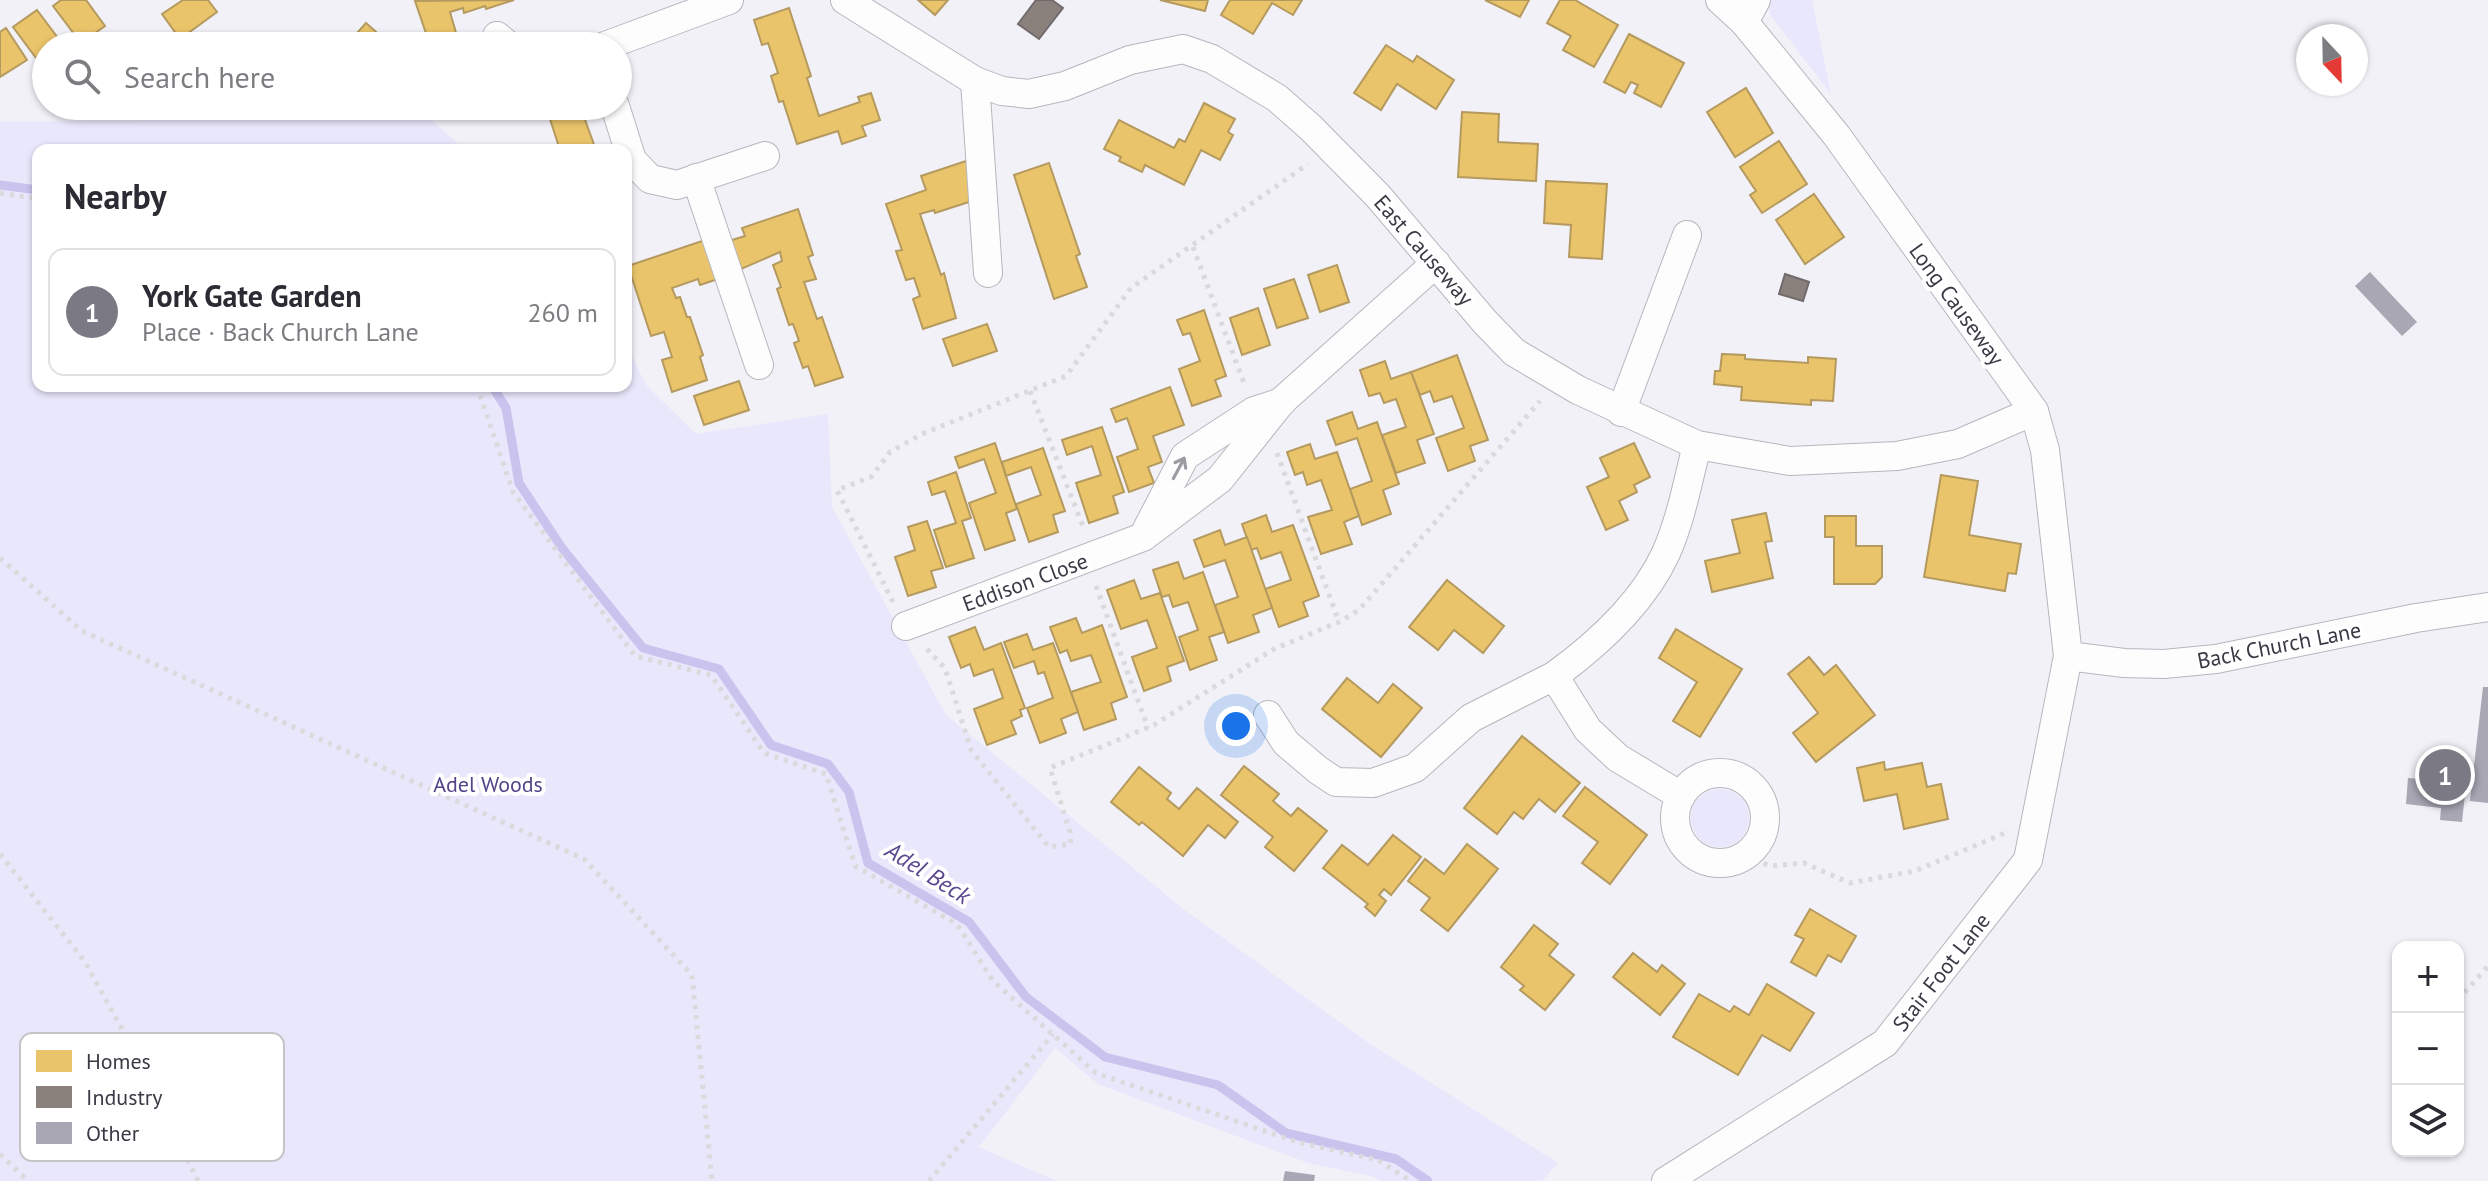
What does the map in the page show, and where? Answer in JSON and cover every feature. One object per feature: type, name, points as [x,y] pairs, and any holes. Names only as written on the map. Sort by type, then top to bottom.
[{"type":"street","points":[[632,36],[729,0]]},
{"type":"street","name":"East Causeway","points":[[845,0],[975,81],[1002,91],[1029,94],[1065,86],[1130,60],[1183,49],[1212,59],[1277,98],[1331,148],[1378,196],[1514,352],[1621,412],[1697,445],[1790,461],[1897,456],[1958,444],[2034,411]]},
{"type":"street","name":"Long Causeway","points":[[1720,0],[1750,11],[2034,411],[2045,450],[2068,656]]},
{"type":"street","points":[[975,81],[988,273]]},
{"type":"street","points":[[619,120],[627,144]]},
{"type":"street","points":[[632,160],[650,179],[677,185],[765,156]]},
{"type":"street","points":[[696,178],[759,365]]},
{"type":"street","points":[[1621,412],[1687,235]]},
{"type":"street","name":"Eddison Close","points":[[1143,537],[1185,456],[1267,411],[1436,263]]},
{"type":"street","name":"Eddison Close","points":[[906,626],[1143,537],[1220,479],[1267,411]]},
{"type":"street","points":[[1268,715],[1286,743],[1336,782],[1373,783],[1415,768],[1471,718],[1554,676],[1581,657],[1612,627],[1640,594],[1665,554],[1680,512],[1697,445]]},
{"type":"street","name":"Back Church Lane","points":[[2068,656],[2164,664],[2216,659],[2416,618],[2488,607]]},
{"type":"street","name":"Stair Foot Lane","points":[[1666,1181],[1885,1043],[2028,860],[2068,656]]},
{"type":"street","points":[[1554,676],[1588,730],[1598,740],[1618,758],[1681,796]]},
{"type":"street","points":[[1717,773],[1731,775],[1745,781],[1756,791],[1763,804],[1763,833],[1756,846],[1745,856],[1731,862],[1702,860],[1681,840],[1676,811],[1681,796],[1702,777],[1717,773]]},
{"type":"path","points":[[1331,148],[1131,288],[1066,376],[922,434],[890,452],[871,477],[837,490],[906,626],[945,668],[971,750],[1049,847],[1071,844],[1050,768],[1148,728],[1274,649],[1339,622],[1359,610],[1559,379]]},
{"type":"path","points":[[0,193],[32,198]]},
{"type":"path","points":[[1193,247],[1267,411],[1339,622]]},
{"type":"path","points":[[1030,391],[1148,728]]},
{"type":"path","points":[[479,392],[513,492],[635,656],[711,675],[764,753],[826,774],[855,866],[957,924],[993,981],[1096,1073],[1297,1142],[1378,1160],[1411,1181]]},
{"type":"path","points":[[0,558],[82,631],[584,859],[692,975],[712,1181]]},
{"type":"path","points":[[1745,856],[1770,866],[1804,863],[1850,883],[1915,871],[2036,821]]},
{"type":"path","points":[[0,854],[85,962],[124,1033]]},
{"type":"path","points":[[2464,993],[2488,966]]},
{"type":"path","points":[[929,1181],[1053,1034]]},
{"type":"path","points":[[0,1154],[28,1181]]},
{"type":"path","points":[[188,1161],[198,1181]]},
{"type":"green space","points":[[1770,0],[1812,0],[1831,94],[1771,16]]},
{"type":"green space","name":"Adel Woods","points":[[431,120],[458,144],[32,144],[32,392],[632,392],[632,356],[646,385],[696,434],[828,414],[832,507],[946,715],[1186,911],[1370,1044],[1558,1163],[1542,1181],[1381,1181],[1371,1176],[1308,1163],[1098,1084],[1055,1048],[979,1147],[1057,1181],[0,1181],[0,122]]},
{"type":"green space","points":[[1720,789],[1731,791],[1740,798],[1747,807],[1747,829],[1740,838],[1731,845],[1720,847],[1709,845],[1700,838],[1693,829],[1691,818],[1693,807],[1700,798],[1709,791]]},
{"type":"building: Homes","points":[[61,0],[86,0],[105,26],[97,32],[73,32],[53,6]]},
{"type":"building: Homes","points":[[183,0],[208,0],[217,12],[190,32],[175,32],[162,14]]},
{"type":"building: Homes","points":[[514,0],[486,9],[485,6],[464,13],[463,8],[450,12],[456,32],[426,32],[415,1]]},
{"type":"building: Homes","points":[[918,0],[948,0],[935,15]]},
{"type":"building: Homes","points":[[1160,0],[1208,0],[1205,11]]},
{"type":"building: Homes","points":[[1230,0],[1302,0],[1293,15],[1272,3],[1253,34],[1221,15]]},
{"type":"building: Homes","points":[[1485,0],[1529,0],[1520,17]]},
{"type":"building: Homes","points":[[1560,0],[1575,0],[1618,25],[1594,67],[1563,50],[1571,36],[1547,23]]},
{"type":"building: Homes","points":[[789,8],[811,76],[807,78],[819,116],[860,102],[858,97],[871,93],[880,120],[862,126],[866,136],[842,144],[838,131],[797,144],[771,76],[778,73],[768,43],[762,45],[754,20]]},
{"type":"building: Homes","points":[[37,10],[54,32],[32,32],[32,53],[13,27]]},
{"type":"building: Homes","points":[[366,23],[376,32],[358,32]]},
{"type":"building: Homes","points":[[6,28],[27,60],[0,77],[0,32]]},
{"type":"building: Homes","points":[[1629,34],[1684,63],[1661,107],[1634,93],[1638,85],[1631,82],[1625,93],[1604,82]]},
{"type":"building: Homes","points":[[1386,45],[1413,62],[1417,56],[1454,80],[1436,109],[1397,84],[1381,110],[1354,93]]},
{"type":"building: Homes","points":[[1746,88],[1773,133],[1735,157],[1707,112]]},
{"type":"building: Homes","points":[[1204,103],[1235,119],[1228,132],[1233,135],[1220,160],[1201,150],[1184,185],[1145,165],[1142,172],[1119,161],[1121,157],[1104,149],[1119,120],[1174,148],[1179,139],[1185,142]]},
{"type":"building: Homes","points":[[1462,112],[1499,114],[1498,142],[1538,144],[1536,181],[1458,177]]},
{"type":"building: Homes","points":[[550,120],[585,120],[594,144],[558,144]]},
{"type":"building: Homes","points":[[1779,141],[1807,184],[1762,213],[1750,195],[1756,191],[1740,167]]},
{"type":"building: Homes","points":[[966,161],[978,199],[935,213],[934,210],[920,214],[941,275],[944,273],[956,318],[923,329],[913,299],[920,296],[914,278],[906,280],[896,251],[902,250],[886,204],[926,190],[921,176]]},
{"type":"building: Homes","points":[[1049,163],[1080,254],[1076,256],[1087,287],[1054,299],[1014,175]]},
{"type":"building: Homes","points":[[1546,181],[1607,184],[1602,259],[1569,257],[1571,225],[1544,223]]},
{"type":"building: Homes","points":[[1814,194],[1844,237],[1805,264],[1776,220]]},
{"type":"building: Homes","points":[[798,209],[813,255],[808,257],[816,279],[804,282],[817,319],[822,317],[843,377],[815,386],[808,366],[803,368],[794,343],[799,341],[793,324],[789,325],[777,289],[781,287],[773,265],[782,261],[780,252],[739,270],[729,241],[745,236],[742,228]]},
{"type":"building: Homes","points":[[708,239],[721,278],[700,285],[698,279],[672,288],[676,298],[680,297],[687,317],[690,317],[703,355],[700,357],[707,380],[672,392],[662,360],[672,357],[664,332],[651,336],[632,278],[632,265]]},
{"type":"building: Homes","points":[[1337,265],[1349,302],[1320,312],[1308,275]]},
{"type":"building: Homes","points":[[1294,279],[1308,318],[1277,328],[1264,289]]},
{"type":"building: Homes","points":[[1258,308],[1270,345],[1242,355],[1230,318]]},
{"type":"building: Homes","points":[[1204,310],[1226,376],[1215,380],[1221,396],[1192,406],[1179,369],[1200,361],[1190,333],[1183,335],[1177,320]]},
{"type":"building: Homes","points":[[987,324],[997,351],[953,366],[943,339]]},
{"type":"building: Homes","points":[[1722,354],[1745,355],[1745,359],[1808,363],[1808,357],[1836,359],[1833,401],[1811,400],[1811,405],[1741,400],[1742,387],[1714,384],[1715,371],[1720,371]]},
{"type":"building: Homes","points":[[1457,355],[1488,440],[1470,446],[1475,461],[1448,471],[1436,438],[1464,428],[1452,396],[1434,402],[1430,391],[1420,395],[1411,372]]},
{"type":"building: Homes","points":[[1385,361],[1391,379],[1411,372],[1434,434],[1417,440],[1425,463],[1396,473],[1382,435],[1406,427],[1396,399],[1384,403],[1380,393],[1369,396],[1360,370]]},
{"type":"building: Homes","points":[[739,381],[749,410],[704,425],[694,396]]},
{"type":"building: Homes","points":[[1170,387],[1184,425],[1153,436],[1162,462],[1148,467],[1154,483],[1129,492],[1117,457],[1138,449],[1127,418],[1116,422],[1111,409]]},
{"type":"building: Homes","points":[[1352,412],[1358,429],[1377,422],[1399,484],[1383,490],[1391,514],[1362,525],[1350,489],[1372,481],[1357,438],[1336,445],[1327,421]]},
{"type":"building: Homes","points":[[1102,427],[1124,492],[1113,496],[1118,513],[1089,523],[1076,483],[1101,475],[1092,446],[1067,455],[1062,440]]},
{"type":"building: Homes","points":[[995,443],[1017,509],[1006,513],[1015,540],[985,550],[969,503],[996,493],[984,459],[959,468],[955,457]]},
{"type":"building: Homes","points":[[1634,443],[1650,477],[1634,485],[1637,492],[1619,501],[1628,520],[1606,530],[1587,487],[1609,477],[1600,458]]},
{"type":"building: Homes","points":[[1310,444],[1315,459],[1337,452],[1359,516],[1344,522],[1352,544],[1321,554],[1308,517],[1332,510],[1321,480],[1307,485],[1303,472],[1295,475],[1287,452]]},
{"type":"building: Homes","points":[[1043,448],[1065,511],[1053,515],[1058,532],[1029,542],[1016,504],[1041,495],[1031,467],[1006,476],[1002,462]]},
{"type":"building: Homes","points":[[956,472],[971,518],[962,521],[974,558],[946,567],[934,530],[956,523],[945,491],[932,495],[928,482]]},
{"type":"building: Homes","points":[[1941,475],[1978,481],[1969,535],[2021,544],[2016,574],[2008,573],[2005,591],[1924,577]]},
{"type":"building: Homes","points":[[1766,513],[1772,541],[1765,542],[1773,578],[1712,592],[1705,561],[1740,553],[1732,520]]},
{"type":"building: Homes","points":[[1266,515],[1272,532],[1293,525],[1319,596],[1303,602],[1308,616],[1279,627],[1265,589],[1291,580],[1281,552],[1261,559],[1257,548],[1251,550],[1242,524]]},
{"type":"building: Homes","points":[[1825,516],[1856,516],[1856,546],[1882,546],[1882,577],[1875,584],[1834,584],[1834,537],[1825,537]]},
{"type":"building: Homes","points":[[927,521],[943,568],[931,571],[936,587],[908,596],[895,557],[915,550],[908,527]]},
{"type":"building: Homes","points":[[1220,530],[1225,545],[1247,537],[1272,608],[1253,615],[1259,632],[1228,643],[1215,605],[1238,597],[1225,560],[1204,567],[1194,540]]},
{"type":"building: Homes","points":[[1178,562],[1184,579],[1203,572],[1224,632],[1209,637],[1217,660],[1190,670],[1179,637],[1198,630],[1188,602],[1173,607],[1169,595],[1162,597],[1153,570]]},
{"type":"building: Homes","points":[[1134,580],[1141,599],[1160,593],[1184,661],[1167,667],[1171,681],[1144,691],[1132,657],[1157,648],[1147,620],[1121,629],[1107,590]]},
{"type":"building: Homes","points":[[1447,580],[1504,626],[1483,653],[1454,630],[1438,650],[1409,627]]},
{"type":"building: Homes","points":[[1076,618],[1082,633],[1102,625],[1127,697],[1111,703],[1116,719],[1084,730],[1071,692],[1101,682],[1091,655],[1071,661],[1067,650],[1060,653],[1050,627]]},
{"type":"building: Homes","points":[[975,627],[984,650],[1001,643],[1025,708],[1020,710],[1022,716],[1011,721],[1016,734],[987,745],[974,709],[1003,698],[993,669],[974,676],[970,664],[961,668],[949,637]]},
{"type":"building: Homes","points":[[1676,629],[1742,669],[1700,737],[1673,721],[1697,682],[1659,658]]},
{"type":"building: Homes","points":[[1027,634],[1033,650],[1053,643],[1078,712],[1061,719],[1066,733],[1040,743],[1027,708],[1053,698],[1044,672],[1038,674],[1034,661],[1014,668],[1004,642]]},
{"type":"building: Homes","points":[[1809,657],[1824,675],[1836,665],[1875,715],[1816,762],[1793,733],[1818,713],[1788,674]]},
{"type":"building: Homes","points":[[1347,678],[1378,703],[1393,684],[1422,708],[1381,757],[1322,709]]},
{"type":"building: Homes","points":[[1522,736],[1580,783],[1555,812],[1539,799],[1523,819],[1514,812],[1497,834],[1464,808]]},
{"type":"building: Homes","points":[[1884,762],[1885,770],[1922,763],[1927,787],[1941,784],[1948,819],[1904,829],[1897,794],[1864,801],[1857,768]]},
{"type":"building: Homes","points":[[1244,766],[1279,794],[1273,801],[1291,816],[1298,808],[1327,831],[1294,871],[1265,847],[1273,837],[1221,795]]},
{"type":"building: Homes","points":[[1139,767],[1171,793],[1167,799],[1179,809],[1197,788],[1238,822],[1225,838],[1208,825],[1183,856],[1142,822],[1139,825],[1111,802]]},
{"type":"building: Homes","points":[[1585,787],[1647,835],[1610,884],[1582,863],[1598,842],[1563,816]]},
{"type":"building: Homes","points":[[1393,835],[1421,857],[1391,895],[1384,889],[1379,895],[1386,901],[1375,916],[1365,907],[1368,904],[1323,868],[1342,845],[1368,865]]},
{"type":"building: Homes","points":[[1467,844],[1498,869],[1448,931],[1421,910],[1430,898],[1408,881],[1425,859],[1444,874]]},
{"type":"building: Homes","points":[[1810,909],[1856,936],[1841,962],[1828,955],[1816,976],[1791,962],[1804,939],[1795,935]]},
{"type":"building: Homes","points":[[1534,925],[1558,944],[1549,955],[1574,975],[1545,1010],[1520,990],[1524,986],[1501,967]]},
{"type":"building: Homes","points":[[1633,953],[1657,972],[1662,965],[1685,984],[1660,1015],[1613,977]]},
{"type":"building: Homes","points":[[1767,984],[1814,1013],[1790,1051],[1762,1035],[1738,1075],[1673,1037],[1699,994],[1730,1012],[1734,1006],[1749,1015]]},
{"type":"building: Industry","points":[[1036,0],[1052,0],[1063,8],[1039,39],[1018,24]]},
{"type":"building: Industry","points":[[1785,274],[1809,282],[1803,301],[1779,294]]},
{"type":"building: Other","points":[[2370,272],[2417,322],[2402,336],[2355,286]]},
{"type":"building: Other","points":[[2483,687],[2488,687],[2488,803],[2470,801]]},
{"type":"building: Other","points":[[2441,773],[2467,776],[2462,822],[2440,820],[2441,808],[2406,804],[2408,778],[2440,781]]},
{"type":"building: Other","points":[[1285,1171],[1315,1175],[1314,1181],[1283,1181]]},
{"type":"waterway","name":"Adel Beck","points":[[0,185],[32,189]]},
{"type":"waterway","name":"Adel Beck","points":[[496,392],[506,408],[519,483],[562,548],[643,648],[719,669],[771,745],[828,764],[849,792],[868,863],[969,922],[1026,997],[1105,1057],[1218,1085],[1286,1133],[1396,1159],[1428,1181]]},
{"type":"place","name":"York Gate Garden","points":[[2445,775]]}]
